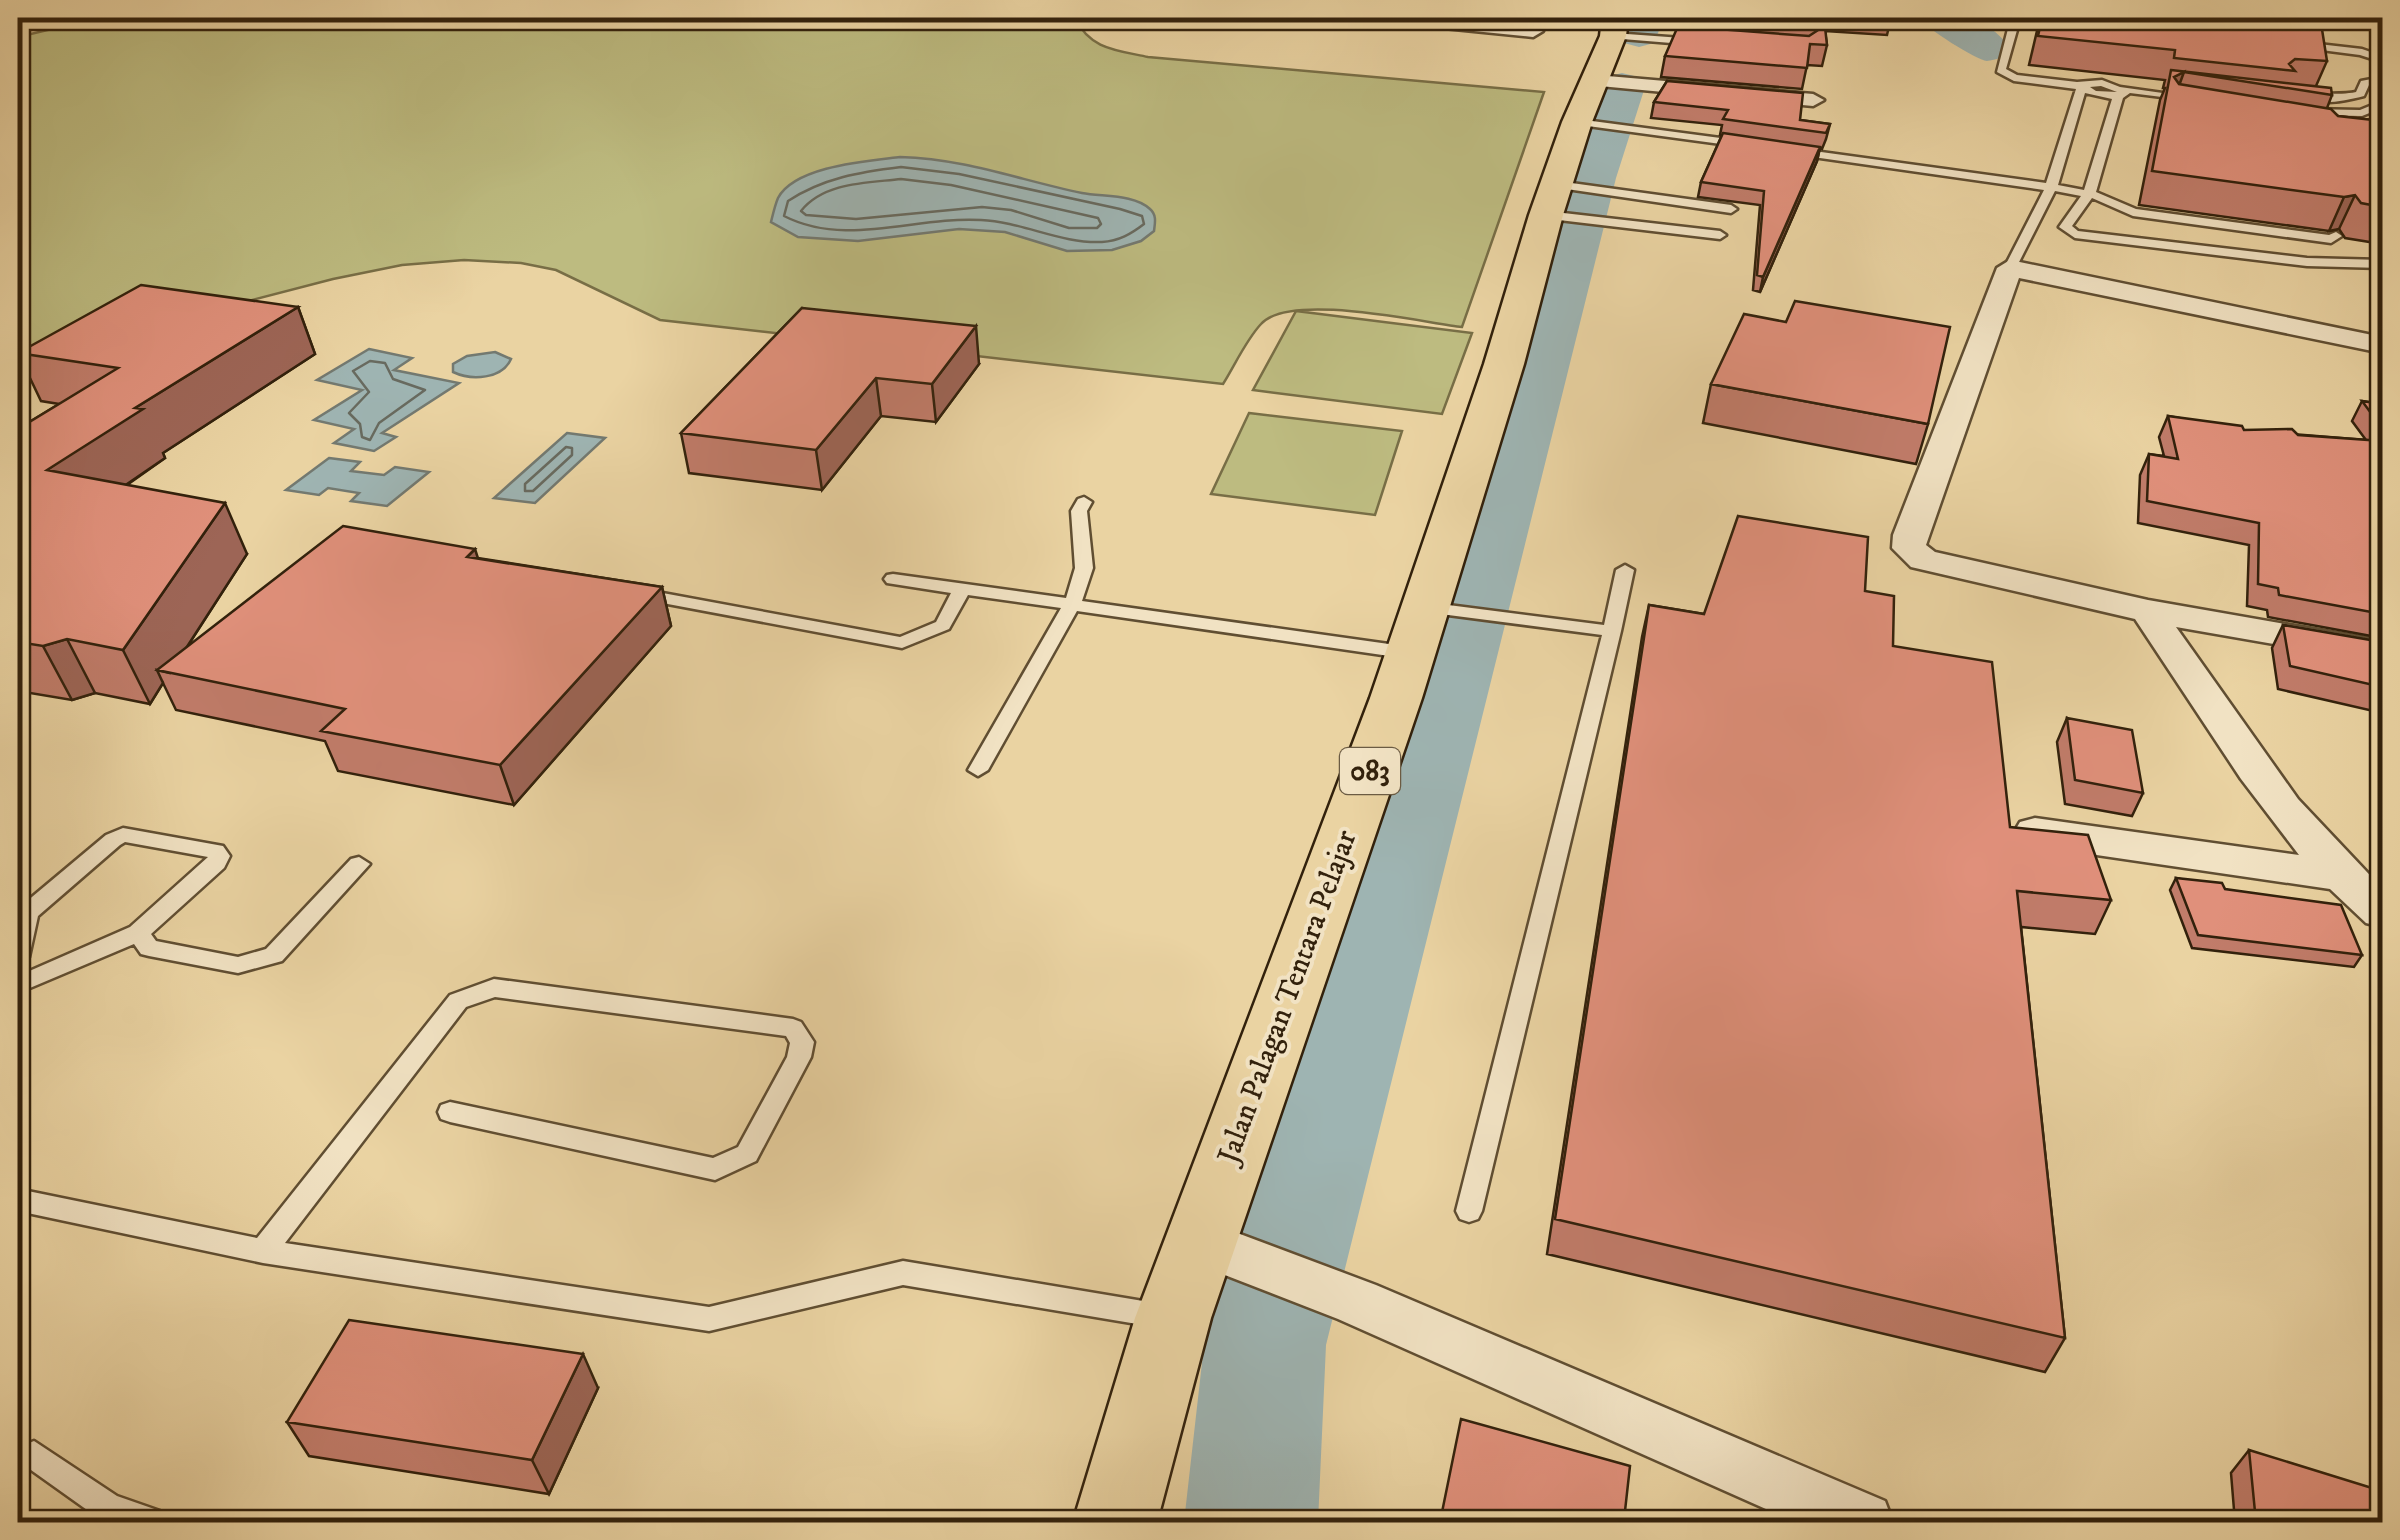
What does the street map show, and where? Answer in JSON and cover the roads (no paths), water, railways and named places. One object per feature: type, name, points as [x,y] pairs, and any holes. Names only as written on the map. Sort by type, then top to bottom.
[{"type":"main road","name":"Jalan Palagan Tentara Pelajar","points":[[1115,1522],[1200,1242],[1429,623],[1504,364],[1601,84]]},
{"type":"street","points":[[1404,18],[1533,31]]},
{"type":"street","points":[[1601,84],[1813,100]]},
{"type":"street","points":[[2382,345],[2010,268],[1910,535],[1909,548],[1923,560],[2148,612],[2382,652]]},
{"type":"street","points":[[2148,612],[2228,734],[2338,875],[2382,912]]},
{"type":"street","points":[[2016,829],[2338,875]]},
{"type":"street","points":[[1200,1242],[1356,1302],[1863,1522]]},
{"type":"lane","points":[[2021,18],[2015,21],[2001,70],[2014,78],[2080,87],[2102,83],[2120,95],[2180,110]]},
{"type":"lane","points":[[1601,84],[1709,43]]},
{"type":"lane","points":[[2288,44],[2362,52],[2382,59]]},
{"type":"lane","points":[[2029,67],[2020,70],[2080,87]]},
{"type":"lane","points":[[2285,96],[2340,100],[2360,94],[2365,83],[2382,80]]},
{"type":"lane","points":[[1601,84],[1766,148]]},
{"type":"lane","points":[[2010,268],[2051,187],[2080,87]]},
{"type":"lane","points":[[2120,95],[2197,101]]},
{"type":"lane","points":[[2120,95],[2088,194],[2065,227],[2085,238],[2307,262],[2382,264]]},
{"type":"lane","points":[[2290,112],[2367,116],[2382,104]]},
{"type":"lane","points":[[2367,116],[2368,133]]},
{"type":"lane","points":[[1785,150],[2051,187],[2088,194],[2133,212],[2332,240],[2336,236]]},
{"type":"lane","points":[[1560,201],[1666,201],[1732,208]]},
{"type":"lane","points":[[1560,201],[1607,222],[1720,236]]},
{"type":"lane","points":[[978,770],[1074,604],[1084,568],[1079,511],[1084,502]]},
{"type":"lane","points":[[1469,1211],[1625,570]]},
{"type":"lane","points":[[893,579],[1074,604],[1429,623],[1497,616],[1612,631]]},
{"type":"lane","points":[[627,592],[902,643],[942,626],[962,587]]},
{"type":"lane","points":[[18,957],[28,913],[113,840],[132,835],[220,856],[138,933],[18,984]]},
{"type":"lane","points":[[138,933],[149,948],[238,965],[274,955],[359,864]]},
{"type":"lane","points":[[263,1250],[458,1001],[494,988],[793,1028],[802,1042],[799,1058],[748,1154],[714,1169],[450,1112]]},
{"type":"lane","points":[[18,1200],[263,1250],[710,1318],[904,1273],[1174,1318]]},
{"type":"lane","points":[[34,1455],[108,1507],[149,1522]]},
{"type":"water","points":[[900,157],[948,162],[1082,193],[1136,201],[1152,211],[1154,231],[1141,241],[1112,250],[1067,251],[1005,232],[959,229],[858,241],[798,237],[771,222],[778,198],[800,179],[833,167]]},
{"type":"water","points":[[369,349],[412,358],[394,370],[459,383],[382,433],[396,437],[374,451],[334,443],[354,429],[314,420],[362,390],[317,380]]},
{"type":"water","points":[[495,352],[511,359],[501,371],[477,377],[453,372],[453,364],[467,356]]},
{"type":"water","points":[[567,433],[605,438],[535,503],[494,498]]},
{"type":"water","points":[[329,458],[360,462],[351,471],[384,475],[395,467],[429,472],[387,506],[351,501],[359,493],[328,488],[319,495],[286,490]]},
{"type":"waterway","points":[[1639,34],[1643,18]]},
{"type":"waterway","points":[[1940,18],[1977,37],[1988,48]]},
{"type":"waterway","points":[[1251,1522],[1265,1345],[1590,178],[1622,87]]}]
